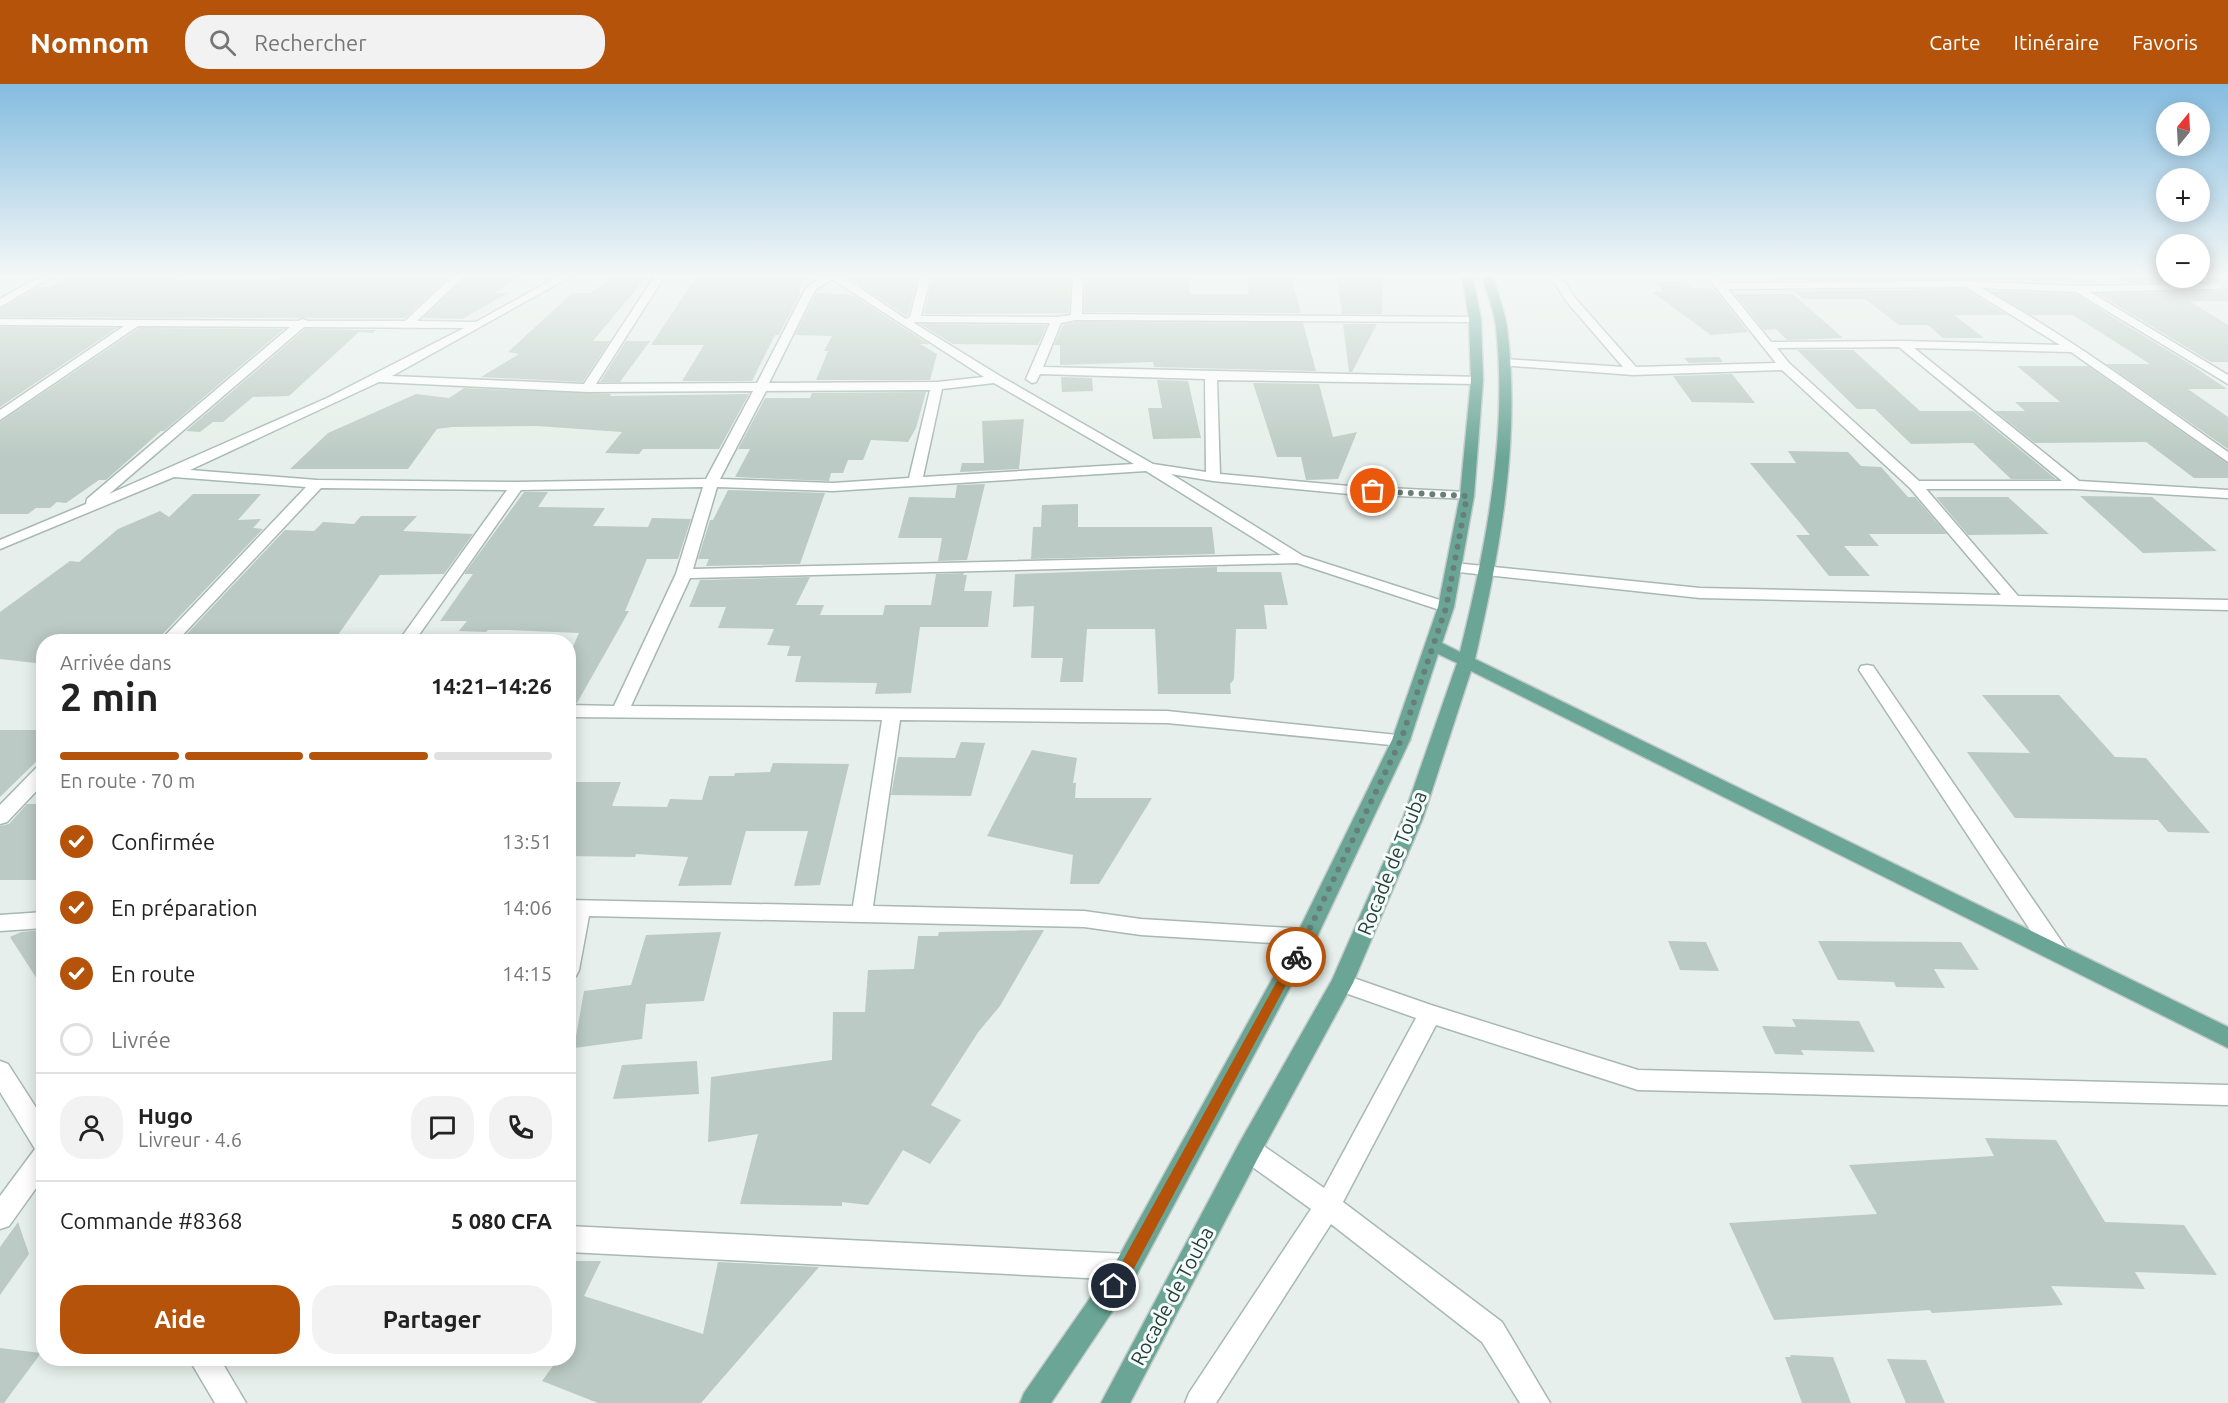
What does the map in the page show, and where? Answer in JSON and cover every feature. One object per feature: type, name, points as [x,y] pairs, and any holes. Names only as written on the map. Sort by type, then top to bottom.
[{"type":"main road","name":"Rocade de Touba","points":[[1034,1403],[1127,1267],[1306,937],[1401,740],[1446,608],[1454,568],[1467,496],[1477,380],[1476,336]]},
{"type":"main road","name":"Rocade de Touba","points":[[1115,1403],[1249,1150],[1342,982],[1413,818],[1466,660],[1486,573],[1499,498],[1506,389],[1502,336]]},
{"type":"main road","points":[[1433,645],[2228,1038]]},
{"type":"street","points":[[0,417],[117,336]]},
{"type":"street","points":[[80,512],[287,336]]},
{"type":"street","points":[[0,545],[175,474],[378,379],[462,336]]},
{"type":"street","points":[[588,388],[622,336]]},
{"type":"street","points":[[620,711],[684,574],[711,483],[787,336]]},
{"type":"street","points":[[932,336],[996,379],[1024,393],[1149,467],[1298,559],[1446,608]]},
{"type":"street","points":[[1024,393],[1037,370],[1051,336]]},
{"type":"street","points":[[1602,336],[1633,371]]},
{"type":"street","points":[[1761,336],[1785,366],[1915,485],[2012,598]]},
{"type":"street","points":[[2052,336],[2228,458]]},
{"type":"street","points":[[2155,336],[2228,380]]},
{"type":"street","points":[[1769,345],[1902,344],[2073,349]]},
{"type":"street","points":[[1902,344],[2075,485]]},
{"type":"street","points":[[1504,363],[1633,371],[1785,366]]},
{"type":"street","points":[[1037,370],[1211,376],[1477,380]]},
{"type":"street","points":[[1211,376],[1213,477]]},
{"type":"street","points":[[378,379],[588,388],[937,386],[996,379]]},
{"type":"street","points":[[915,482],[937,386]]},
{"type":"street","points":[[175,474],[317,484],[517,486],[711,483],[833,487],[1149,467],[1213,477],[1349,490],[1467,496]]},
{"type":"street","points":[[175,634],[317,484]]},
{"type":"street","points":[[1915,485],[2075,485],[2228,494]]},
{"type":"street","points":[[412,634],[517,486]]},
{"type":"street","points":[[684,574],[1298,559]]},
{"type":"street","points":[[1454,568],[1700,593],[2228,604]]},
{"type":"street","points":[[1867,670],[2056,951]]},
{"type":"street","points":[[576,711],[1167,717],[1401,740]]},
{"type":"street","points":[[862,913],[892,714]]},
{"type":"street","points":[[0,817],[36,779]]},
{"type":"street","points":[[576,908],[1084,919],[1141,927],[1306,937]]},
{"type":"street","points":[[0,924],[8,921],[36,920]]},
{"type":"street","points":[[1342,982],[1430,1014],[1638,1080],[2228,1095]]},
{"type":"street","points":[[1199,1403],[1328,1206],[1430,1014]]},
{"type":"street","points":[[0,1071],[36,1129]]},
{"type":"street","points":[[1249,1150],[1328,1206],[1492,1332],[1536,1403]]},
{"type":"street","points":[[0,1217],[36,1167]]},
{"type":"street","points":[[576,1239],[1127,1267]]},
{"type":"street","points":[[208,1366],[232,1403]]},
{"type":"building","points":[[0,336],[106,336],[0,407]]},
{"type":"building","points":[[128,336],[276,336],[106,480],[99,480],[66,503],[57,502],[50,508],[36,508],[28,514],[0,514],[0,422]]},
{"type":"building","points":[[297,336],[355,336],[289,396],[253,397],[223,422],[213,422],[200,432],[186,431]]},
{"type":"building","points":[[526,336],[598,336],[593,341],[610,341],[583,382],[481,377],[519,354],[508,352]]},
{"type":"building","points":[[657,336],[775,336],[752,381],[682,381],[704,345],[651,345]]},
{"type":"building","points":[[815,336],[916,336],[929,344],[920,344],[937,354],[930,380],[816,380],[828,351],[824,351],[832,336]]},
{"type":"building","points":[[939,336],[1042,336],[1038,345],[953,344]]},
{"type":"building","points":[[1058,336],[1306,336],[1316,371],[1154,367],[1153,362],[1060,365],[1060,345],[1054,345]]},
{"type":"building","points":[[1344,336],[1371,336],[1352,372],[1349,372]]},
{"type":"building","points":[[1783,336],[1840,336],[1843,338],[1787,340]]},
{"type":"building","points":[[1940,336],[1981,336],[1984,338],[1943,338]]},
{"type":"building","points":[[2105,336],[2143,336],[2227,389],[2188,389],[2228,417],[2228,449],[2106,364],[2150,364]]},
{"type":"building","points":[[2167,336],[2228,336],[2228,362],[2211,362]]},
{"type":"building","points":[[626,341],[650,341],[620,382],[600,382]]},
{"type":"building","points":[[1797,350],[1853,350],[1920,411],[1973,411],[2056,479],[2011,479],[1973,443],[1911,444],[1875,409],[1857,409]]},
{"type":"building","points":[[1719,357],[1723,362],[1689,363],[1684,358]]},
{"type":"building","points":[[2017,366],[2088,366],[2228,464],[2228,478],[2194,478],[2146,442],[2035,443],[1995,411],[2025,411],[2015,402],[2060,402]]},
{"type":"building","points":[[1732,374],[1755,403],[1692,402],[1673,376]]},
{"type":"building","points":[[1061,377],[1092,378],[1093,391],[1062,392]]},
{"type":"building","points":[[1157,380],[1188,381],[1201,438],[1153,439],[1148,408],[1162,408]]},
{"type":"building","points":[[1253,383],[1319,384],[1333,437],[1357,432],[1338,479],[1306,480],[1301,457],[1277,457]]},
{"type":"building","points":[[464,388],[611,394],[610,396],[749,394],[719,449],[643,449],[639,454],[605,453],[622,432],[537,426],[452,427],[437,429],[408,469],[290,469],[328,433],[416,394],[449,398]]},
{"type":"building","points":[[926,392],[916,428],[908,442],[871,440],[863,460],[848,460],[843,473],[831,473],[829,481],[735,477],[750,449],[738,449],[765,398],[810,398],[812,393]]},
{"type":"building","points":[[1024,419],[1019,469],[960,472],[962,463],[984,463],[982,421]]},
{"type":"building","points":[[1788,451],[1848,452],[1861,466],[1881,467],[1908,497],[1915,497],[1947,534],[1869,534],[1879,546],[1844,546],[1870,576],[1829,576],[1796,535],[1810,535],[1750,463],[1796,463]]},
{"type":"building","points":[[985,484],[967,560],[938,561],[942,538],[898,538],[909,497],[955,498],[957,485]]},
{"type":"building","points":[[728,490],[825,493],[800,564],[706,566],[709,559],[698,559],[710,520],[713,520]]},
{"type":"building","points":[[524,492],[548,492],[538,507],[605,508],[593,526],[648,527],[652,518],[691,519],[678,559],[647,559],[625,611],[629,611],[577,703],[576,640],[579,633],[508,630],[459,631],[467,621],[440,621],[473,574],[464,574]]},
{"type":"building","points":[[193,494],[261,494],[238,520],[261,519],[253,528],[263,529],[163,634],[36,634],[36,663],[0,659],[0,612],[70,561],[79,562],[118,529],[160,511],[169,517]]},
{"type":"building","points":[[2080,496],[2152,497],[2217,551],[2143,553]]},
{"type":"building","points":[[1936,497],[2008,497],[2049,534],[1968,535]]},
{"type":"building","points":[[1078,504],[1078,527],[1212,527],[1215,554],[1031,559],[1033,527],[1041,527],[1042,505]]},
{"type":"building","points":[[361,516],[417,516],[403,531],[473,534],[444,574],[380,575],[339,634],[187,634],[285,530],[314,531],[323,522],[354,524]]},
{"type":"building","points":[[1217,567],[1217,572],[1281,572],[1288,605],[1264,605],[1267,629],[1236,629],[1234,679],[1230,684],[1231,694],[1158,694],[1155,629],[1087,629],[1083,682],[1060,682],[1063,658],[1031,658],[1034,606],[1013,607],[1015,574]]},
{"type":"building","points":[[964,573],[963,575],[967,575],[964,591],[992,591],[988,627],[920,627],[911,693],[875,694],[877,683],[795,682],[801,656],[787,656],[790,646],[767,645],[774,629],[718,628],[726,607],[689,607],[700,580],[810,577],[796,605],[824,605],[820,615],[883,615],[885,605],[931,605],[936,574]]},
{"type":"building","points":[[1982,695],[2059,695],[2115,757],[2146,758],[2210,833],[2168,832],[2158,820],[2015,818],[1967,752],[2030,753]]},
{"type":"building","points":[[0,730],[36,730],[36,762],[0,797]]},
{"type":"building","points":[[961,742],[985,743],[971,796],[891,795],[898,757],[955,758]]},
{"type":"building","points":[[1032,750],[1077,758],[1073,783],[1076,783],[1075,798],[1152,798],[1099,884],[1070,884],[1073,855],[987,836]]},
{"type":"building","points":[[773,763],[849,764],[820,885],[794,886],[808,831],[746,831],[731,885],[678,886],[688,857],[636,854],[635,857],[576,856],[576,782],[621,782],[612,806],[667,807],[670,799],[702,800],[709,776],[770,772]]},
{"type":"building","points":[[27,804],[36,804],[36,880],[0,880],[0,826],[9,824]]},
{"type":"building","points":[[1044,930],[1000,1006],[979,1031],[931,1105],[961,1120],[930,1164],[903,1150],[868,1205],[842,1202],[842,1206],[740,1204],[758,1134],[708,1142],[711,1077],[832,1060],[833,1012],[865,1012],[868,970],[914,969],[918,936],[938,936],[939,932]]},
{"type":"building","points":[[36,931],[36,978],[10,937],[21,932]]},
{"type":"building","points":[[721,932],[704,1001],[646,1004],[642,1039],[576,1048],[584,991],[631,985],[646,935]]},
{"type":"building","points":[[1668,941],[1706,942],[1719,971],[1680,970]]},
{"type":"building","points":[[1818,941],[1961,942],[1979,970],[1934,969],[1945,988],[1896,987],[1894,982],[1838,980]]},
{"type":"building","points":[[1792,1019],[1859,1021],[1875,1052],[1801,1050],[1804,1055],[1775,1054],[1762,1026],[1796,1027]]},
{"type":"building","points":[[697,1061],[699,1094],[613,1099],[622,1065]]},
{"type":"building","points":[[1985,1138],[2056,1140],[2105,1222],[2184,1225],[2217,1275],[2135,1272],[2145,1289],[2051,1286],[2063,1305],[1932,1313],[1930,1310],[1774,1320],[1729,1223],[1877,1214],[1849,1165],[1994,1156]]},
{"type":"building","points":[[18,1222],[29,1254],[0,1295],[0,1247]]},
{"type":"building","points":[[576,1261],[601,1261],[584,1296],[703,1334],[718,1262],[819,1267],[701,1403],[598,1403],[542,1381],[553,1366],[576,1366]]},
{"type":"building","points":[[0,1348],[36,1352],[36,1360],[4,1403],[0,1403]]},
{"type":"building","points":[[1790,1355],[1833,1357],[1851,1403],[1802,1403],[1785,1357],[1791,1357]]},
{"type":"building","points":[[1887,1359],[1926,1360],[1945,1403],[1906,1403]]},
{"type":"way so far","points":[[1296,957],[1401,740],[1446,608],[1467,496],[1373,491]]},
{"type":"route","points":[[1114,1286],[1127,1267],[1296,957]]}]
